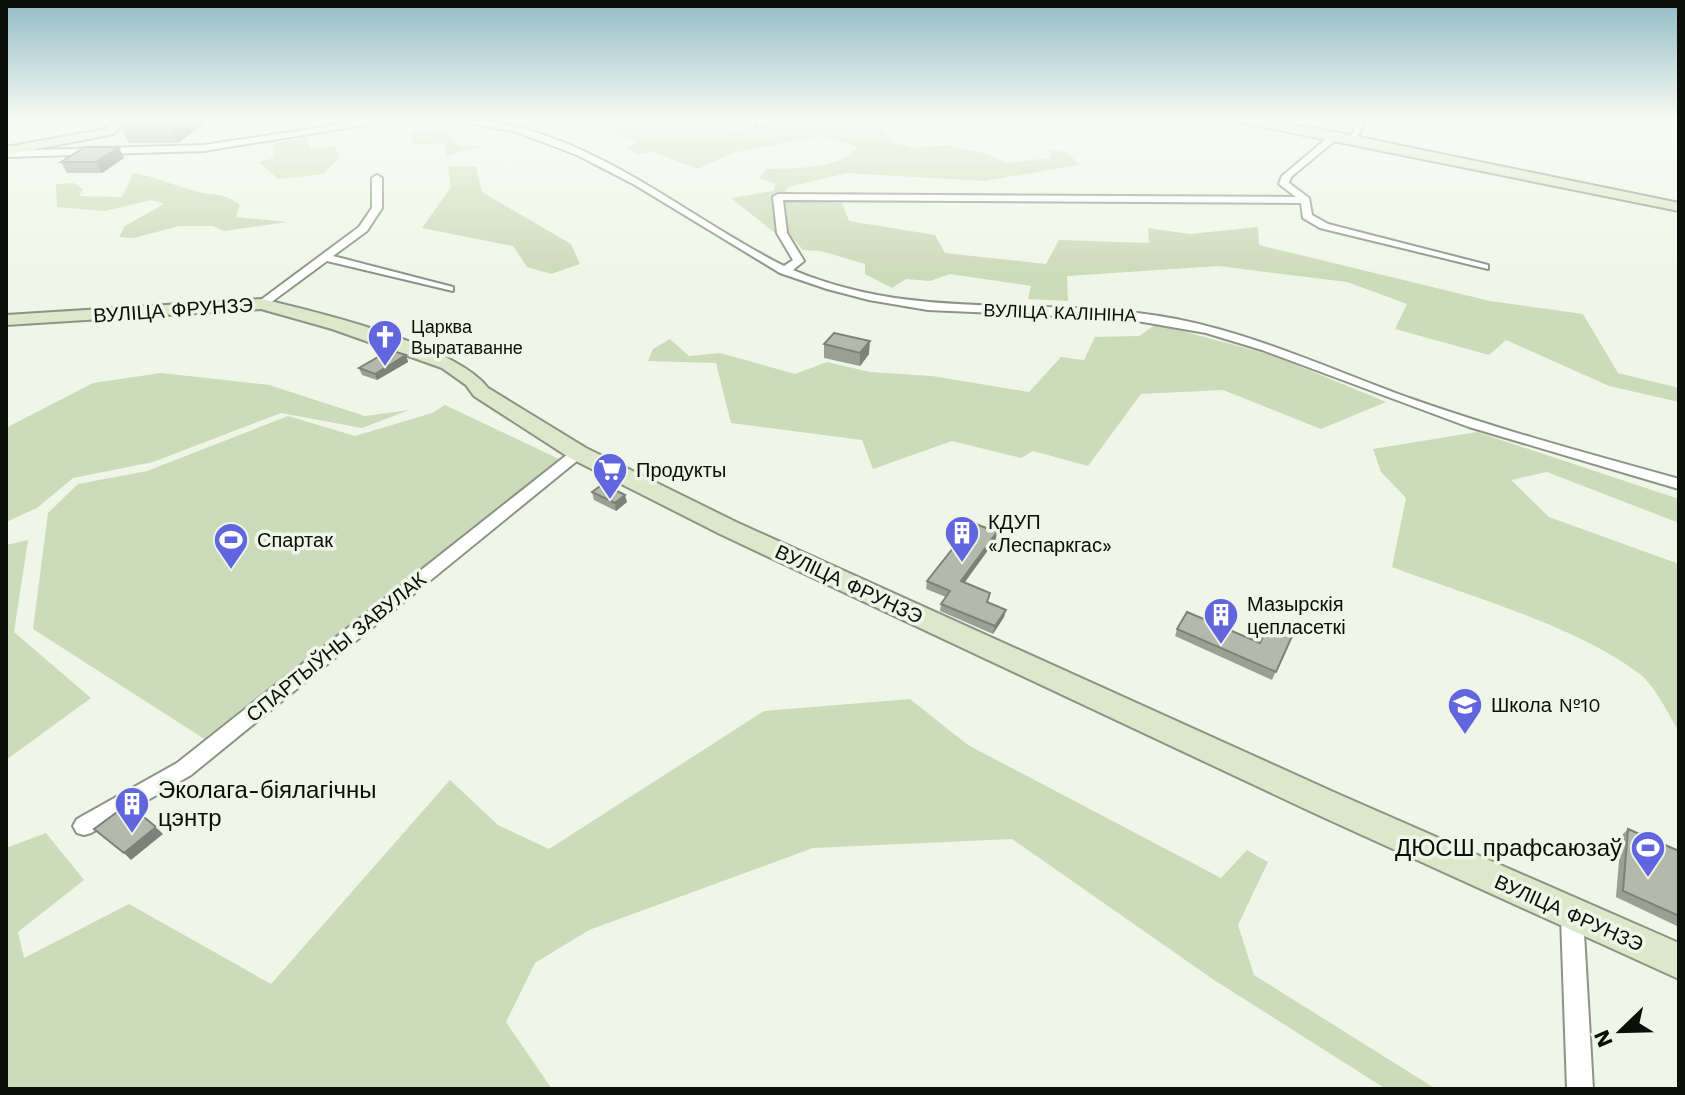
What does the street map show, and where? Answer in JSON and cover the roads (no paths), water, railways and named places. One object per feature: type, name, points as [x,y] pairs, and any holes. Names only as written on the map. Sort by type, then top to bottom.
[{"type":"street","name":"ВУЛІЦА КАЛІНІНА","points":[[614,170],[784,271],[888,299],[962,310],[1136,315],[1181,323],[1273,347],[1407,401],[1679,484]]},
{"type":"street","points":[[1294,170],[1284,184],[1306,200]]},
{"type":"street","points":[[1514,170],[1679,204]]},
{"type":"street","points":[[262,304],[363,229],[377,208],[377,178]]},
{"type":"street","points":[[784,271],[799,261],[782,233],[778,197],[1306,200]]},
{"type":"street","points":[[1306,200],[1307,216],[1313,221],[1484,267]]},
{"type":"street","points":[[327,258],[449,289]]},
{"type":"street","name":"ВУЛІЦА ФРУНЗЭ","points":[[6,320],[262,304],[338,325],[449,364],[473,381],[481,392],[578,453],[728,528],[1572,916],[1679,961]]},
{"type":"street","name":"СПАРТЫЎНЫ ЗАВУЛАК","points":[[84,826],[184,769],[578,453]]},
{"type":"street","points":[[1572,916],[1580,1089]]},
{"type":"place","name":"Царква Выратаванне","points":[[385,368]]},
{"type":"place","name":"Продукты","points":[[610,501]]},
{"type":"place","name":"КДУП «Леспаркгас»","points":[[962,564]]},
{"type":"place","name":"Спартак","points":[[231,571]]},
{"type":"place","name":"Мазырскія цепласеткі","points":[[1221,646]]},
{"type":"place","name":"Школа №10","points":[[1465,736]]},
{"type":"place","name":"Эколага-біялагічны цэнтр","points":[[132,835]]},
{"type":"place","name":"ДЮСШ прафсаюзаў","points":[[1648,879]]}]
